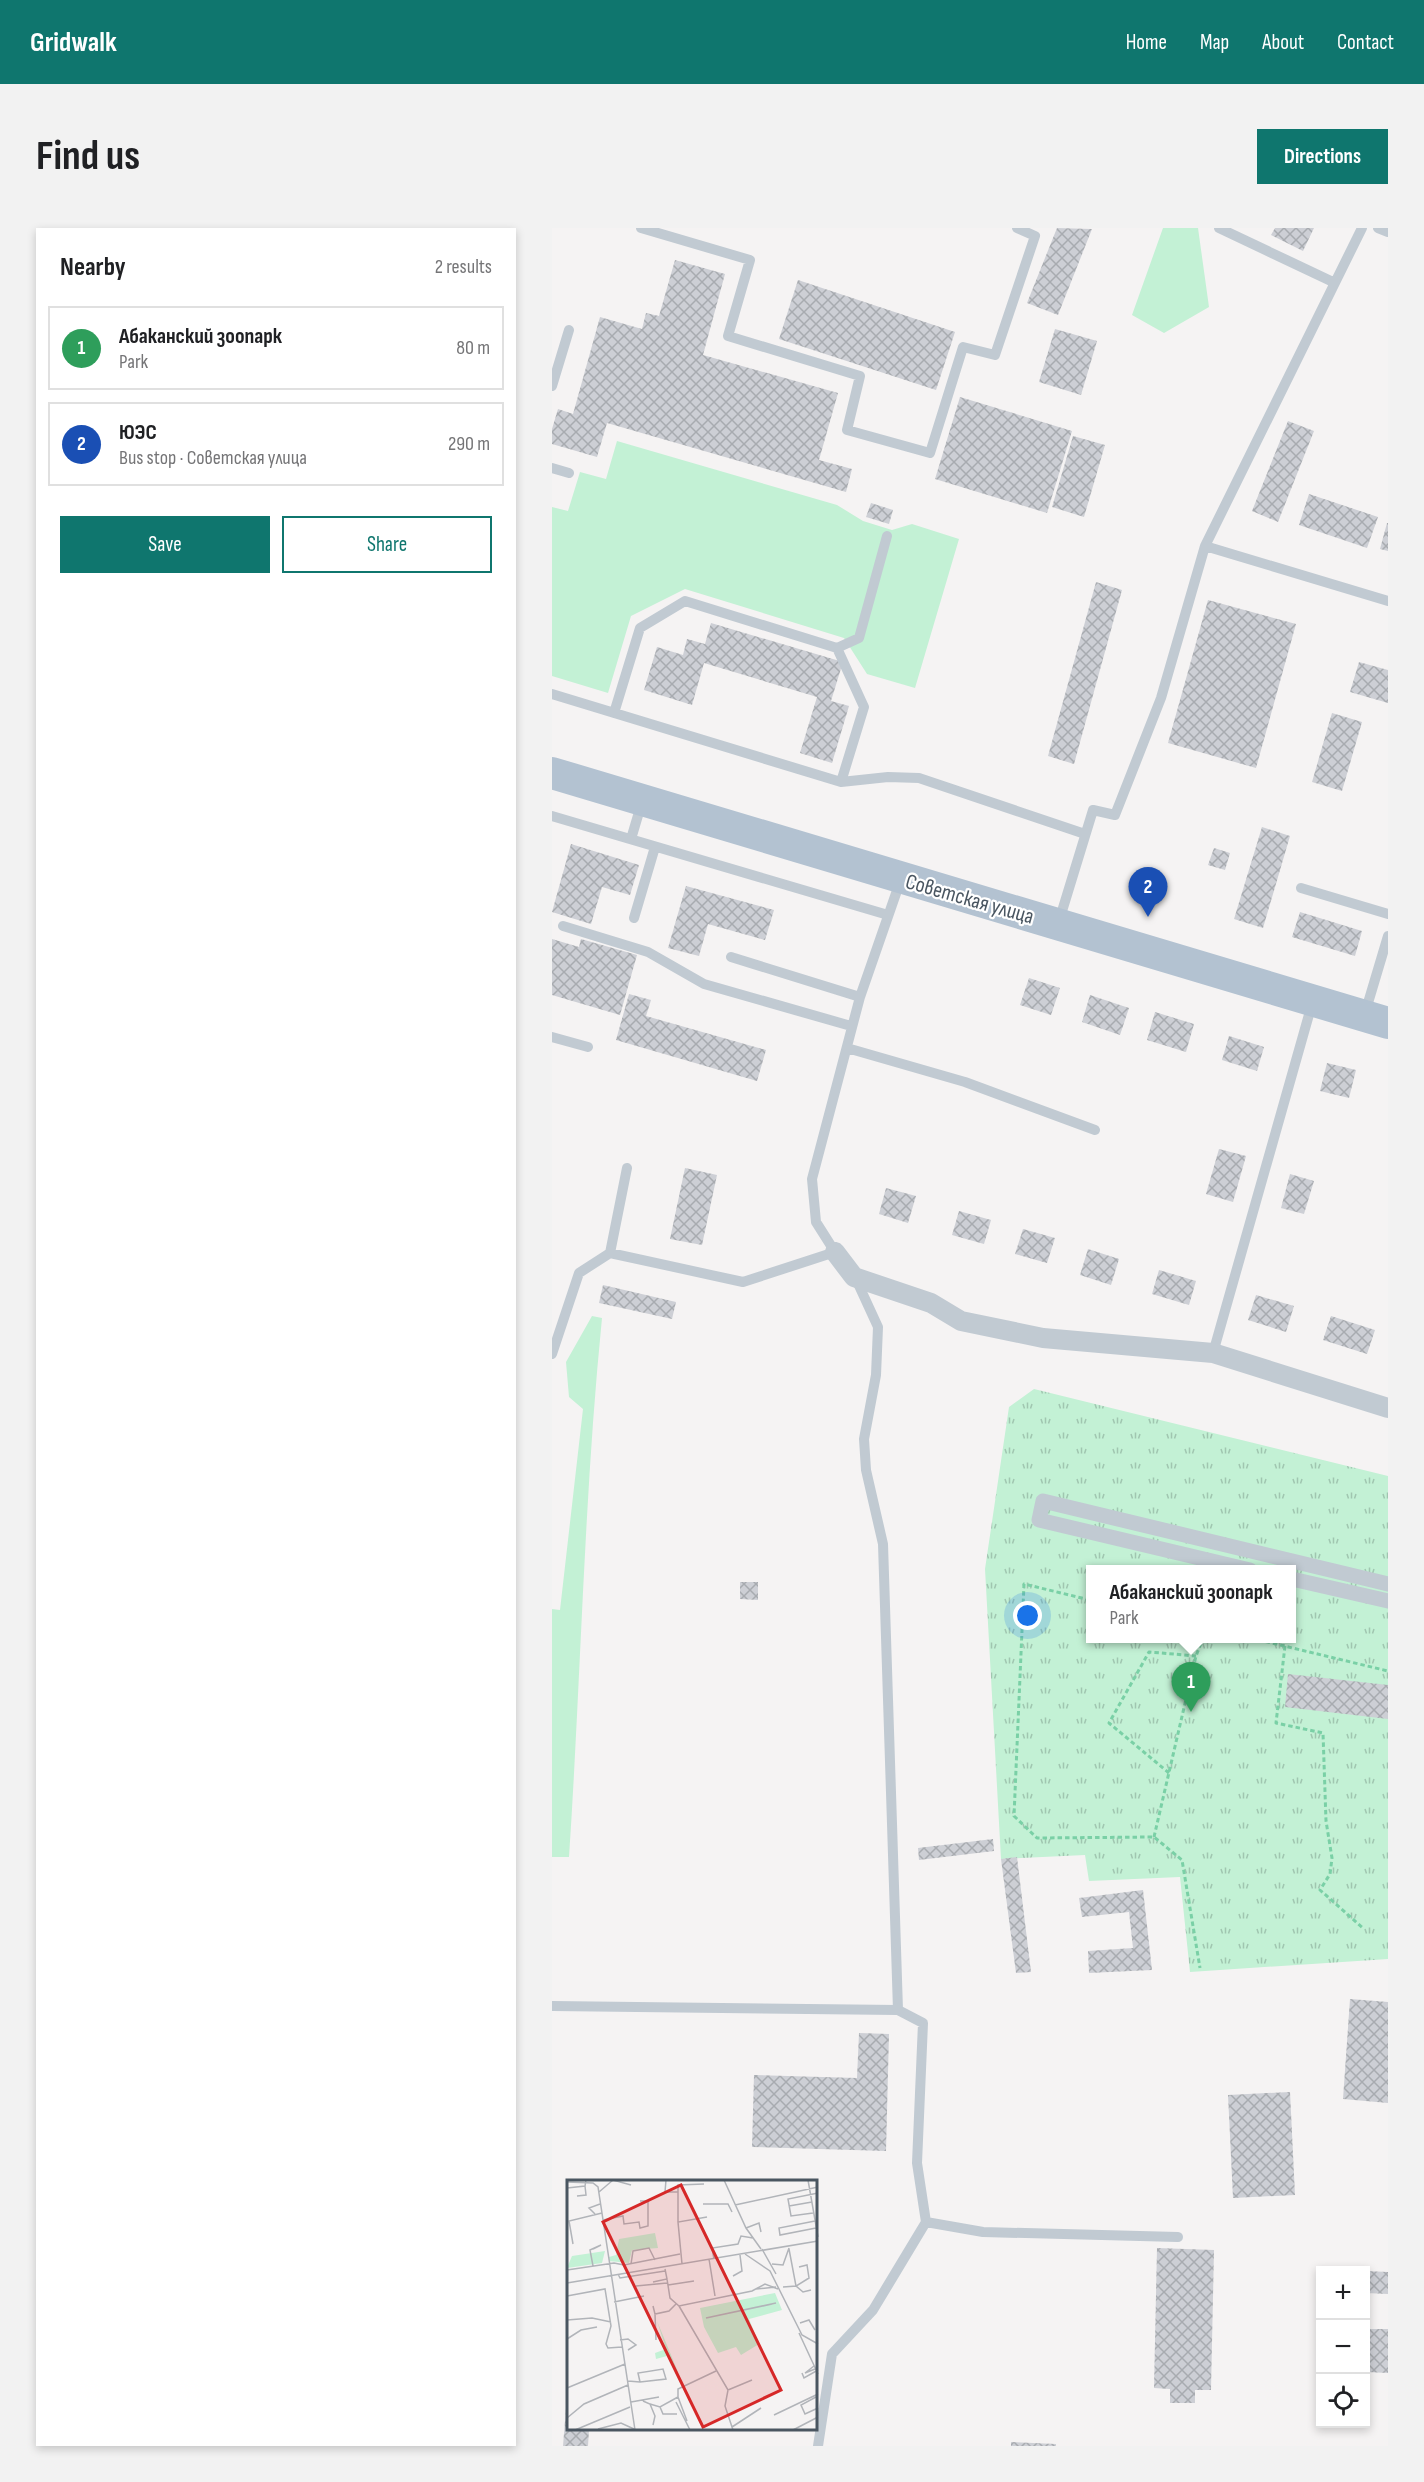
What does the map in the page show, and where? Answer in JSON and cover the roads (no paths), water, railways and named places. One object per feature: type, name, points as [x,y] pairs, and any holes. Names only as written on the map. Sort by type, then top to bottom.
[{"type":"main road","name":"Советская улица","points":[[552,772],[1376,1020]]},
{"type":"street","points":[[835,1252],[854,1276],[931,1304],[961,1321],[1043,1338],[1214,1353],[1388,1408]]},
{"type":"street","points":[[1233,1565],[1039,1520],[1043,1501],[1388,1584]]},
{"type":"street","points":[[1296,1580],[1388,1601]]},
{"type":"lane","points":[[641,228],[750,260],[728,336],[860,376],[847,430],[930,453],[963,347],[995,355],[1035,236],[1017,228]]},
{"type":"lane","points":[[1219,228],[1333,282]]},
{"type":"lane","points":[[1058,924],[1093,810],[1115,815],[1161,698],[1205,546],[1333,282],[1362,228]]},
{"type":"lane","points":[[1378,228],[1388,232]]},
{"type":"lane","points":[[552,387],[570,330]]},
{"type":"lane","points":[[552,468],[568,473]]},
{"type":"lane","points":[[614,713],[640,628],[685,601],[837,648],[859,638],[887,536]]},
{"type":"lane","points":[[1205,546],[1388,601]]},
{"type":"lane","points":[[837,648],[864,707],[840,782]]},
{"type":"lane","points":[[552,694],[840,782],[888,777],[919,778],[1085,834]]},
{"type":"lane","points":[[631,839],[642,800]]},
{"type":"lane","points":[[552,816],[888,915]]},
{"type":"lane","points":[[634,918],[655,847]]},
{"type":"lane","points":[[552,1354],[579,1273],[610,1253],[743,1282],[835,1252],[816,1222],[813,1179],[851,1026],[901,878]]},
{"type":"lane","points":[[1301,888],[1388,914]]},
{"type":"lane","points":[[563,926],[648,952],[704,984],[851,1026]]},
{"type":"lane","points":[[1376,1020],[1388,936]]},
{"type":"lane","points":[[731,957],[860,997]]},
{"type":"lane","points":[[1214,1353],[1313,1001]]},
{"type":"lane","points":[[552,1037],[588,1047]]},
{"type":"lane","points":[[847,1048],[965,1082],[1095,1130]]},
{"type":"lane","points":[[610,1253],[627,1168]]},
{"type":"lane","points":[[854,1276],[878,1327],[876,1375],[864,1439],[866,1470],[883,1544],[898,2010]]},
{"type":"lane","points":[[552,2006],[898,2010],[923,2023],[917,2163],[926,2222],[873,2310],[832,2354],[818,2446]]},
{"type":"lane","points":[[926,2222],[983,2232],[1178,2237]]},
{"type":"place","name":"ЮЭС","points":[[1148,917]]},
{"type":"place","name":"Абаканский зоопарк","points":[[1191,1712]]}]
